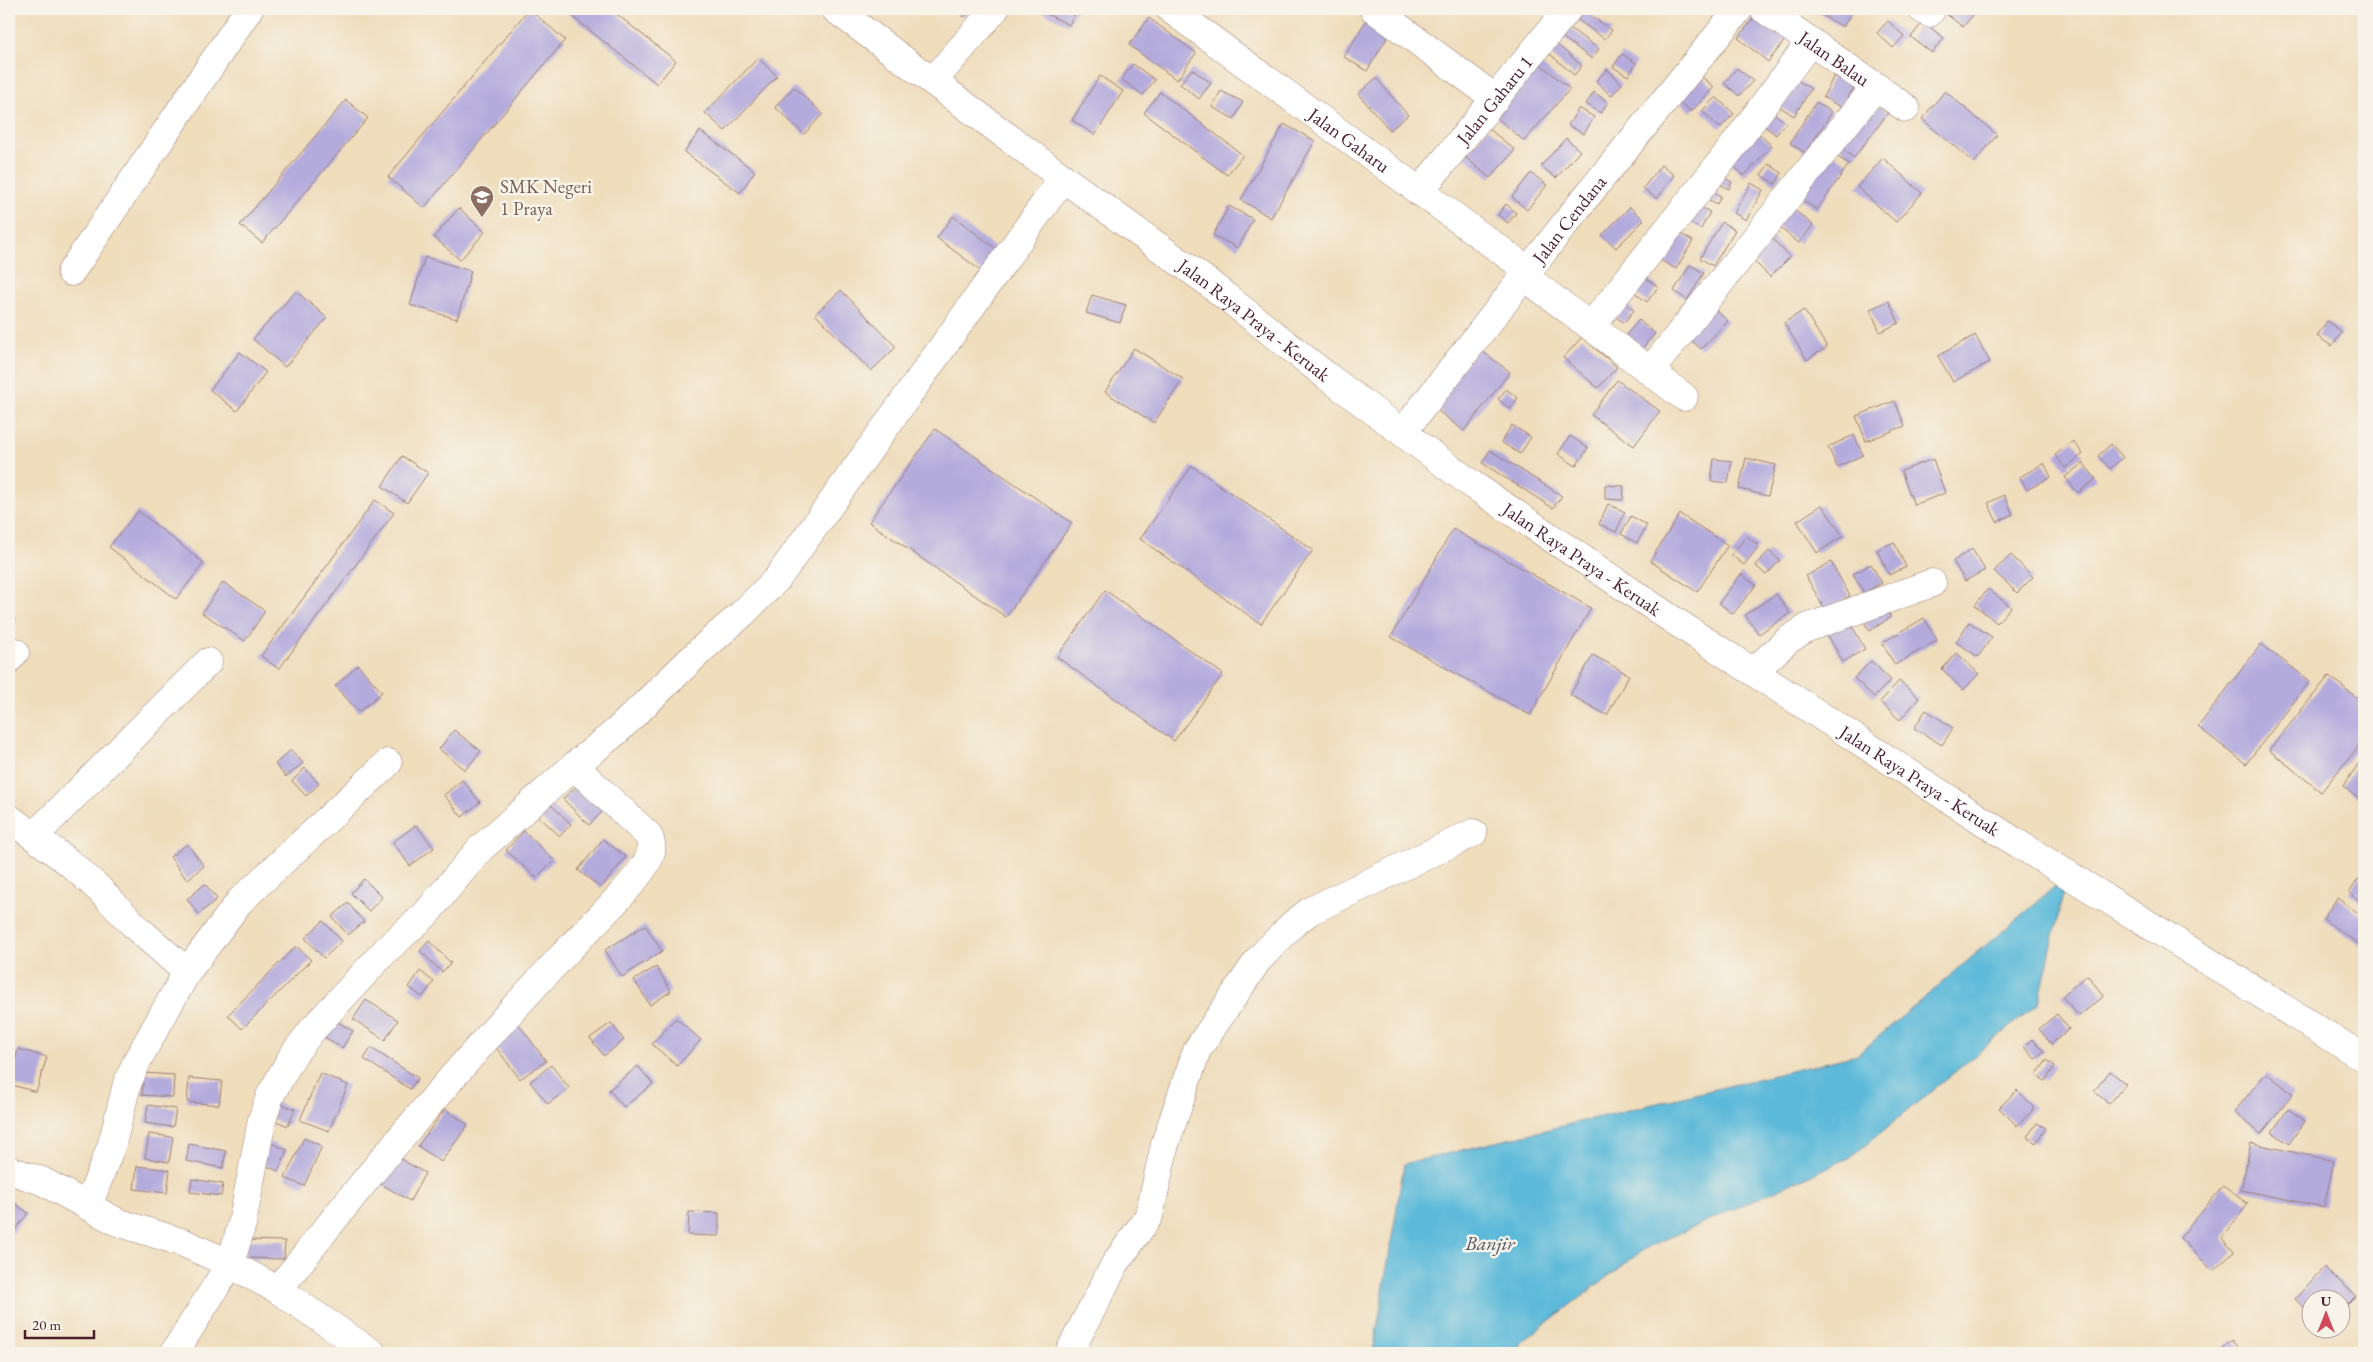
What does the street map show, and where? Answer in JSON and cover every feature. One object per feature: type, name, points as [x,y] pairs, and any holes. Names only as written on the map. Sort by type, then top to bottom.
[{"type":"street","points":[[71,272],[249,9]]},
{"type":"street","name":"Jalan Raya Praya - Keruak","points":[[835,9],[1062,178],[1206,281],[1328,377],[1470,483],[1670,618],[2010,838],[2364,1058]]},
{"type":"street","points":[[933,81],[995,9]]},
{"type":"street","name":"Jalan Gaharu","points":[[1170,9],[1420,192],[1684,396]]},
{"type":"street","points":[[1374,9],[1496,99]]},
{"type":"street","name":"Jalan Gaharu 1","points":[[1420,192],[1568,9]]},
{"type":"street","name":"Jalan Cendana","points":[[1403,432],[1578,207],[1739,9]]},
{"type":"street","name":"Jalan Balau","points":[[1764,9],[1906,108]]},
{"type":"street","points":[[1592,326],[1728,153],[1810,42]]},
{"type":"street","points":[[1650,371],[1876,86]]},
{"type":"street","points":[[174,1353],[230,1264],[242,1224],[265,1112],[270,1096],[293,1055],[328,1011],[387,949],[425,915],[479,850],[574,766],[618,730],[703,648],[742,614],[777,578],[1062,178]]},
{"type":"street","points":[[1754,671],[1788,640],[1807,628],[1932,583]]},
{"type":"street","points":[[34,836],[208,662]]},
{"type":"street","points":[[88,1206],[112,1144],[127,1084],[138,1058],[187,972],[240,901],[388,763]]},
{"type":"street","points":[[278,1290],[361,1183],[533,986],[630,884],[651,854],[650,839],[647,834],[574,766]]},
{"type":"street","points":[[9,818],[99,889],[138,929],[187,972]]},
{"type":"street","points":[[1069,1353],[1115,1264],[1149,1216],[1165,1144],[1197,1050],[1258,960],[1293,924],[1310,911],[1473,833]]},
{"type":"street","points":[[9,1170],[42,1181],[117,1222],[184,1243],[230,1264],[278,1290],[372,1353]]},
{"type":"water","name":"Banjir","points":[[2067,876],[2039,1003],[1851,1157],[1646,1248],[1521,1342],[1517,1353],[1373,1353],[1404,1164],[1857,1055]]},
{"type":"building","points":[[529,9],[565,40],[424,208],[388,177]]},
{"type":"building","points":[[563,9],[610,9],[676,61],[657,84]]},
{"type":"building","points":[[954,9],[971,9],[964,17]]},
{"type":"building","points":[[1045,9],[1077,9],[1069,25],[1043,12]]},
{"type":"building","points":[[1581,9],[1612,30],[1605,39],[1569,14]]},
{"type":"building","points":[[1811,9],[1854,9],[1843,27]]},
{"type":"building","points":[[1949,9],[1978,9],[1963,27],[1945,13]]},
{"type":"building","points":[[1759,11],[1789,35],[1768,62],[1738,38]]},
{"type":"building","points":[[1149,18],[1196,53],[1177,80],[1129,45]]},
{"type":"building","points":[[1367,19],[1390,33],[1367,71],[1344,57]]},
{"type":"building","points":[[1888,21],[1904,36],[1893,48],[1877,33]]},
{"type":"building","points":[[1923,22],[1944,38],[1932,53],[1911,37]]},
{"type":"building","points":[[1564,24],[1599,49],[1592,59],[1558,34]]},
{"type":"building","points":[[1551,39],[1582,66],[1574,75],[1543,48]]},
{"type":"building","points":[[1622,54],[1636,63],[1628,76],[1613,67]]},
{"type":"building","points":[[758,58],[777,76],[725,131],[705,113]]},
{"type":"building","points":[[1537,61],[1570,89],[1524,141],[1491,113]]},
{"type":"building","points":[[1133,64],[1155,80],[1143,95],[1121,79]]},
{"type":"building","points":[[1737,68],[1753,81],[1739,96],[1724,83]]},
{"type":"building","points":[[1192,69],[1211,83],[1199,99],[1180,84]]},
{"type":"building","points":[[1607,69],[1622,84],[1611,96],[1596,81]]},
{"type":"building","points":[[1695,71],[1714,87],[1691,112],[1673,95]]},
{"type":"building","points":[[1100,76],[1123,91],[1095,135],[1072,120]]},
{"type":"building","points":[[1791,76],[1811,89],[1794,116],[1774,103]]},
{"type":"building","points":[[1834,76],[1854,87],[1843,108],[1823,97]]},
{"type":"building","points":[[1376,78],[1408,115],[1390,130],[1358,94]]},
{"type":"building","points":[[794,87],[823,114],[804,134],[775,107]]},
{"type":"building","points":[[1221,91],[1243,102],[1234,119],[1212,107]]},
{"type":"building","points":[[1945,91],[1997,135],[1974,163],[1922,119]]},
{"type":"building","points":[[1160,92],[1243,155],[1227,175],[1144,113]]},
{"type":"building","points":[[1594,92],[1608,102],[1601,113],[1586,104]]},
{"type":"building","points":[[1716,97],[1734,114],[1720,128],[1702,111]]},
{"type":"building","points":[[1868,98],[1888,113],[1854,158],[1834,142]]},
{"type":"building","points":[[346,100],[368,118],[262,243],[240,225]]},
{"type":"building","points":[[1816,102],[1832,112],[1805,153],[1790,143]]},
{"type":"building","points":[[1579,108],[1594,117],[1584,134],[1568,125]]},
{"type":"building","points":[[1769,109],[1786,123],[1776,135],[1759,122]]},
{"type":"building","points":[[1284,124],[1315,141],[1271,218],[1241,200]]},
{"type":"building","points":[[1488,128],[1515,150],[1490,178],[1464,156]]},
{"type":"building","points":[[700,131],[755,171],[740,193],[684,152]]},
{"type":"building","points":[[1756,131],[1772,146],[1744,176],[1728,161]]},
{"type":"building","points":[[1566,138],[1580,151],[1556,178],[1541,166]]},
{"type":"building","points":[[1827,150],[1849,164],[1817,210],[1796,196]]},
{"type":"building","points":[[1883,158],[1922,193],[1896,222],[1857,187]]},
{"type":"building","points":[[1769,164],[1782,173],[1775,184],[1761,175]]},
{"type":"building","points":[[1661,165],[1674,175],[1657,199],[1643,188]]},
{"type":"building","points":[[1531,173],[1547,185],[1527,210],[1512,197]]},
{"type":"building","points":[[1715,173],[1732,182],[1729,189],[1711,180]]},
{"type":"building","points":[[1751,183],[1763,190],[1746,220],[1734,213]]},
{"type":"building","points":[[1705,188],[1721,196],[1717,204],[1701,196]]},
{"type":"building","points":[[1506,204],[1516,213],[1508,223],[1498,215]]},
{"type":"building","points":[[1694,204],[1710,212],[1701,229],[1685,220]]},
{"type":"building","points":[[1788,205],[1813,225],[1799,243],[1774,223]]},
{"type":"building","points":[[1229,206],[1253,219],[1238,248],[1213,235]]},
{"type":"building","points":[[1630,207],[1644,220],[1616,248],[1602,235]]},
{"type":"building","points":[[459,208],[485,232],[460,260],[434,237]]},
{"type":"building","points":[[953,216],[1000,252],[984,273],[937,238]]},
{"type":"building","points":[[1722,222],[1735,230],[1713,266],[1700,258]]},
{"type":"building","points":[[1672,229],[1693,241],[1676,269],[1655,257]]},
{"type":"building","points":[[1768,234],[1790,257],[1770,277],[1747,254]]},
{"type":"building","points":[[425,257],[471,271],[457,319],[410,305]]},
{"type":"building","points":[[1690,265],[1704,273],[1687,300],[1674,291]]},
{"type":"building","points":[[1638,272],[1658,287],[1647,302],[1627,287]]},
{"type":"building","points":[[841,290],[896,347],[871,371],[815,314]]},
{"type":"building","points":[[296,291],[327,318],[285,367],[253,339]]},
{"type":"building","points":[[1092,295],[1126,305],[1120,323],[1086,313]]},
{"type":"building","points":[[1618,297],[1634,310],[1624,323],[1607,310]]},
{"type":"building","points":[[1889,301],[1899,323],[1880,332],[1870,309]]},
{"type":"building","points":[[1711,306],[1728,321],[1701,349],[1684,334]]},
{"type":"building","points":[[1804,310],[1827,347],[1807,360],[1784,323]]},
{"type":"building","points":[[1639,320],[1655,334],[1642,348],[1626,335]]},
{"type":"building","points":[[2327,321],[2342,332],[2332,346],[2317,336]]},
{"type":"building","points":[[1975,335],[1990,362],[1953,382],[1938,356]]},
{"type":"building","points":[[1582,337],[1617,367],[1598,388],[1563,358]]},
{"type":"building","points":[[1134,348],[1183,379],[1154,423],[1105,392]]},
{"type":"building","points":[[1478,348],[1510,372],[1464,431],[1432,406]]},
{"type":"building","points":[[2364,351],[2364,370],[2358,367]]},
{"type":"building","points":[[240,352],[266,372],[237,411],[210,390]]},
{"type":"building","points":[[1617,380],[1660,411],[1634,446],[1591,415]]},
{"type":"building","points":[[1506,389],[1518,398],[1510,409],[1498,399]]},
{"type":"building","points":[[1895,401],[1905,426],[1866,441],[1856,416]]},
{"type":"building","points":[[1512,425],[1531,437],[1520,454],[1501,442]]},
{"type":"building","points":[[935,429],[1072,523],[1006,617],[869,522]]},
{"type":"building","points":[[1854,435],[1863,455],[1837,467],[1828,447]]},
{"type":"building","points":[[1570,436],[1588,448],[1576,466],[1558,454]]},
{"type":"building","points":[[2073,441],[2083,454],[2065,468],[2055,455]]},
{"type":"building","points":[[2111,444],[2123,457],[2110,469],[2098,456]]},
{"type":"building","points":[[1490,450],[1562,496],[1553,508],[1482,463]]},
{"type":"building","points":[[402,456],[428,473],[407,503],[382,486]]},
{"type":"building","points":[[1746,458],[1776,465],[1768,496],[1739,489]]},
{"type":"building","points":[[1714,459],[1732,461],[1728,483],[1711,481]]},
{"type":"building","points":[[1933,459],[1945,493],[1914,505],[1901,471]]},
{"type":"building","points":[[2044,463],[2051,477],[2027,490],[2020,477]]},
{"type":"building","points":[[2083,463],[2096,479],[2078,493],[2065,477]]},
{"type":"building","points":[[1192,466],[1313,550],[1261,624],[1140,539]]},
{"type":"building","points":[[1605,485],[1624,486],[1623,500],[1605,499]]},
{"type":"building","points":[[2004,495],[2013,514],[1997,522],[1988,503]]},
{"type":"building","points":[[375,500],[394,513],[279,669],[261,656]]},
{"type":"building","points":[[1608,504],[1625,512],[1616,532],[1599,524]]},
{"type":"building","points":[[1822,505],[1843,536],[1817,553],[1797,521]]},
{"type":"building","points":[[138,511],[204,563],[176,599],[109,547]]},
{"type":"building","points":[[1680,514],[1728,545],[1697,592],[1650,561]]},
{"type":"building","points":[[1631,516],[1647,525],[1637,543],[1621,534]]},
{"type":"building","points":[[1453,529],[1591,608],[1530,715],[1391,637]]},
{"type":"building","points":[[1747,536],[1759,546],[1744,565],[1731,555]]},
{"type":"building","points":[[1894,542],[1906,567],[1889,575],[1877,550]]},
{"type":"building","points":[[1972,549],[1985,570],[1965,581],[1953,561]]},
{"type":"building","points":[[1769,551],[1780,561],[1766,575],[1755,565]]},
{"type":"building","points":[[2011,555],[2033,577],[2017,593],[1994,571]]},
{"type":"building","points":[[1831,562],[1850,596],[1825,610],[1806,576]]},
{"type":"building","points":[[1871,564],[1882,583],[1864,593],[1853,574]]},
{"type":"building","points":[[1741,574],[1756,585],[1733,614],[1719,603]]},
{"type":"building","points":[[223,582],[265,611],[245,641],[202,613]]},
{"type":"building","points":[[1988,589],[2011,607],[1997,623],[1975,605]]},
{"type":"building","points":[[1105,590],[1223,674],[1174,741],[1057,657]]},
{"type":"building","points":[[1776,594],[1790,613],[1759,634],[1745,615]]},
{"type":"building","points":[[1882,602],[1891,617],[1870,631],[1860,616]]},
{"type":"building","points":[[9,612],[15,619],[9,625]]},
{"type":"building","points":[[1924,618],[1937,640],[1895,665],[1882,643]]},
{"type":"building","points":[[1848,619],[1865,649],[1843,662],[1826,632]]},
{"type":"building","points":[[1969,622],[1992,637],[1978,657],[1956,642]]},
{"type":"building","points":[[2261,644],[2310,681],[2246,764],[2198,727]]},
{"type":"building","points":[[1957,653],[1979,674],[1963,690],[1942,669]]},
{"type":"building","points":[[1593,655],[1629,675],[1607,715],[1570,695]]},
{"type":"building","points":[[1871,661],[1891,680],[1874,697],[1854,678]]},
{"type":"building","points":[[358,665],[382,692],[359,712],[335,686]]},
{"type":"building","points":[[2329,676],[2364,703],[2364,740],[2321,792],[2269,750]]},
{"type":"building","points":[[1899,681],[1919,698],[1900,720],[1880,702]]},
{"type":"building","points":[[1926,710],[1953,728],[1942,745],[1914,728]]},
{"type":"building","points":[[454,730],[481,751],[465,770],[439,749]]},
{"type":"building","points":[[291,750],[303,763],[286,777],[275,764]]},
{"type":"building","points":[[2364,756],[2364,802],[2343,786]]},
{"type":"building","points":[[305,768],[319,784],[306,796],[292,781]]},
{"type":"building","points":[[462,780],[480,802],[462,817],[444,795]]},
{"type":"building","points":[[582,781],[607,807],[589,825],[563,799]]},
{"type":"building","points":[[545,799],[571,824],[560,836],[533,811]]},
{"type":"building","points":[[416,825],[434,848],[410,866],[393,842]]},
{"type":"building","points":[[524,831],[554,860],[536,878],[506,850]]},
{"type":"building","points":[[603,839],[626,857],[601,888],[578,870]]},
{"type":"building","points":[[187,844],[204,866],[187,880],[170,857]]},
{"type":"building","points":[[2359,878],[2364,882],[2364,904],[2349,893]]},
{"type":"building","points":[[364,879],[382,897],[369,911],[351,893]]},
{"type":"building","points":[[205,884],[217,899],[199,914],[187,899]]},
{"type":"building","points":[[2337,898],[2364,917],[2363,947],[2323,919]]},
{"type":"building","points":[[348,903],[364,922],[348,935],[332,917]]},
{"type":"building","points":[[323,921],[342,941],[324,958],[305,938]]},
{"type":"building","points":[[645,925],[662,951],[622,977],[605,950]]},
{"type":"building","points":[[429,941],[451,963],[442,972],[420,951]]},
{"type":"building","points":[[296,946],[311,960],[242,1029],[228,1015]]},
{"type":"building","points":[[656,967],[671,991],[650,1005],[634,980]]},
{"type":"building","points":[[420,971],[434,982],[422,997],[409,987]]},
{"type":"building","points":[[2087,975],[2104,996],[2079,1016],[2062,996]]},
{"type":"building","points":[[366,1000],[398,1020],[385,1040],[353,1019]]},
{"type":"building","points":[[2057,1014],[2069,1029],[2051,1044],[2039,1029]]},
{"type":"building","points":[[331,1018],[353,1031],[342,1048],[321,1035]]},
{"type":"building","points":[[676,1018],[701,1040],[677,1066],[652,1044]]},
{"type":"building","points":[[517,1022],[546,1061],[520,1079],[491,1041]]},
{"type":"building","points":[[611,1023],[624,1040],[604,1056],[590,1038]]},
{"type":"building","points":[[2032,1039],[2044,1051],[2035,1059],[2024,1047]]},
{"type":"building","points":[[371,1048],[418,1078],[410,1089],[364,1059]]},
{"type":"building","points":[[18,1049],[47,1057],[36,1092],[9,1084]]},
{"type":"building","points":[[2047,1060],[2055,1066],[2045,1081],[2036,1075]]},
{"type":"building","points":[[551,1065],[569,1088],[548,1104],[530,1082]]},
{"type":"building","points":[[638,1066],[653,1084],[624,1107],[609,1090]]},
{"type":"building","points":[[2110,1071],[2126,1084],[2109,1104],[2094,1091]]},
{"type":"building","points":[[144,1073],[174,1075],[173,1097],[142,1095]]},
{"type":"building","points":[[320,1073],[348,1085],[329,1131],[300,1120]]},
{"type":"building","points":[[2266,1073],[2293,1094],[2261,1134],[2234,1112]]},
{"type":"building","points":[[189,1078],[222,1081],[219,1105],[187,1102]]},
{"type":"building","points":[[2017,1090],[2035,1108],[2017,1126],[1999,1108]]},
{"type":"building","points":[[275,1102],[295,1109],[288,1126],[269,1118]]},
{"type":"building","points":[[148,1105],[176,1109],[173,1127],[145,1123]]},
{"type":"building","points":[[445,1109],[468,1125],[441,1162],[418,1146]]},
{"type":"building","points":[[2288,1109],[2305,1121],[2289,1144],[2272,1132]]},
{"type":"building","points":[[2037,1123],[2046,1128],[2036,1143],[2027,1137]]},
{"type":"building","points":[[149,1134],[173,1137],[169,1162],[145,1158]]},
{"type":"building","points":[[304,1138],[322,1146],[304,1186],[285,1178]]},
{"type":"building","points":[[269,1142],[287,1150],[278,1171],[260,1163]]},
{"type":"building","points":[[2251,1143],[2334,1161],[2324,1207],[2241,1190]]},
{"type":"building","points":[[189,1144],[226,1151],[223,1168],[186,1161]]},
{"type":"building","points":[[392,1154],[425,1173],[410,1201],[376,1181]]},
{"type":"building","points":[[137,1166],[170,1170],[167,1193],[134,1189]]},
{"type":"building","points":[[192,1179],[223,1184],[221,1196],[190,1192]]},
{"type":"building","points":[[2223,1186],[2248,1204],[2222,1238],[2234,1252],[2213,1271],[2180,1238]]},
{"type":"building","points":[[9,1199],[28,1213],[9,1238]]},
{"type":"building","points":[[689,1212],[719,1213],[719,1236],[688,1235]]},
{"type":"building","points":[[245,1240],[285,1241],[284,1259],[245,1258]]},
{"type":"building","points":[[2324,1267],[2349,1290],[2303,1290]]},
{"type":"building","points":[[2350,1291],[2356,1296],[2350,1302]]},
{"type":"building","points":[[2300,1293],[2300,1304],[2295,1299]]},
{"type":"building","points":[[2232,1340],[2244,1353],[2218,1353]]},
{"type":"place","name":"SMK Negeri 1 Praya","points":[[482,218]]}]
